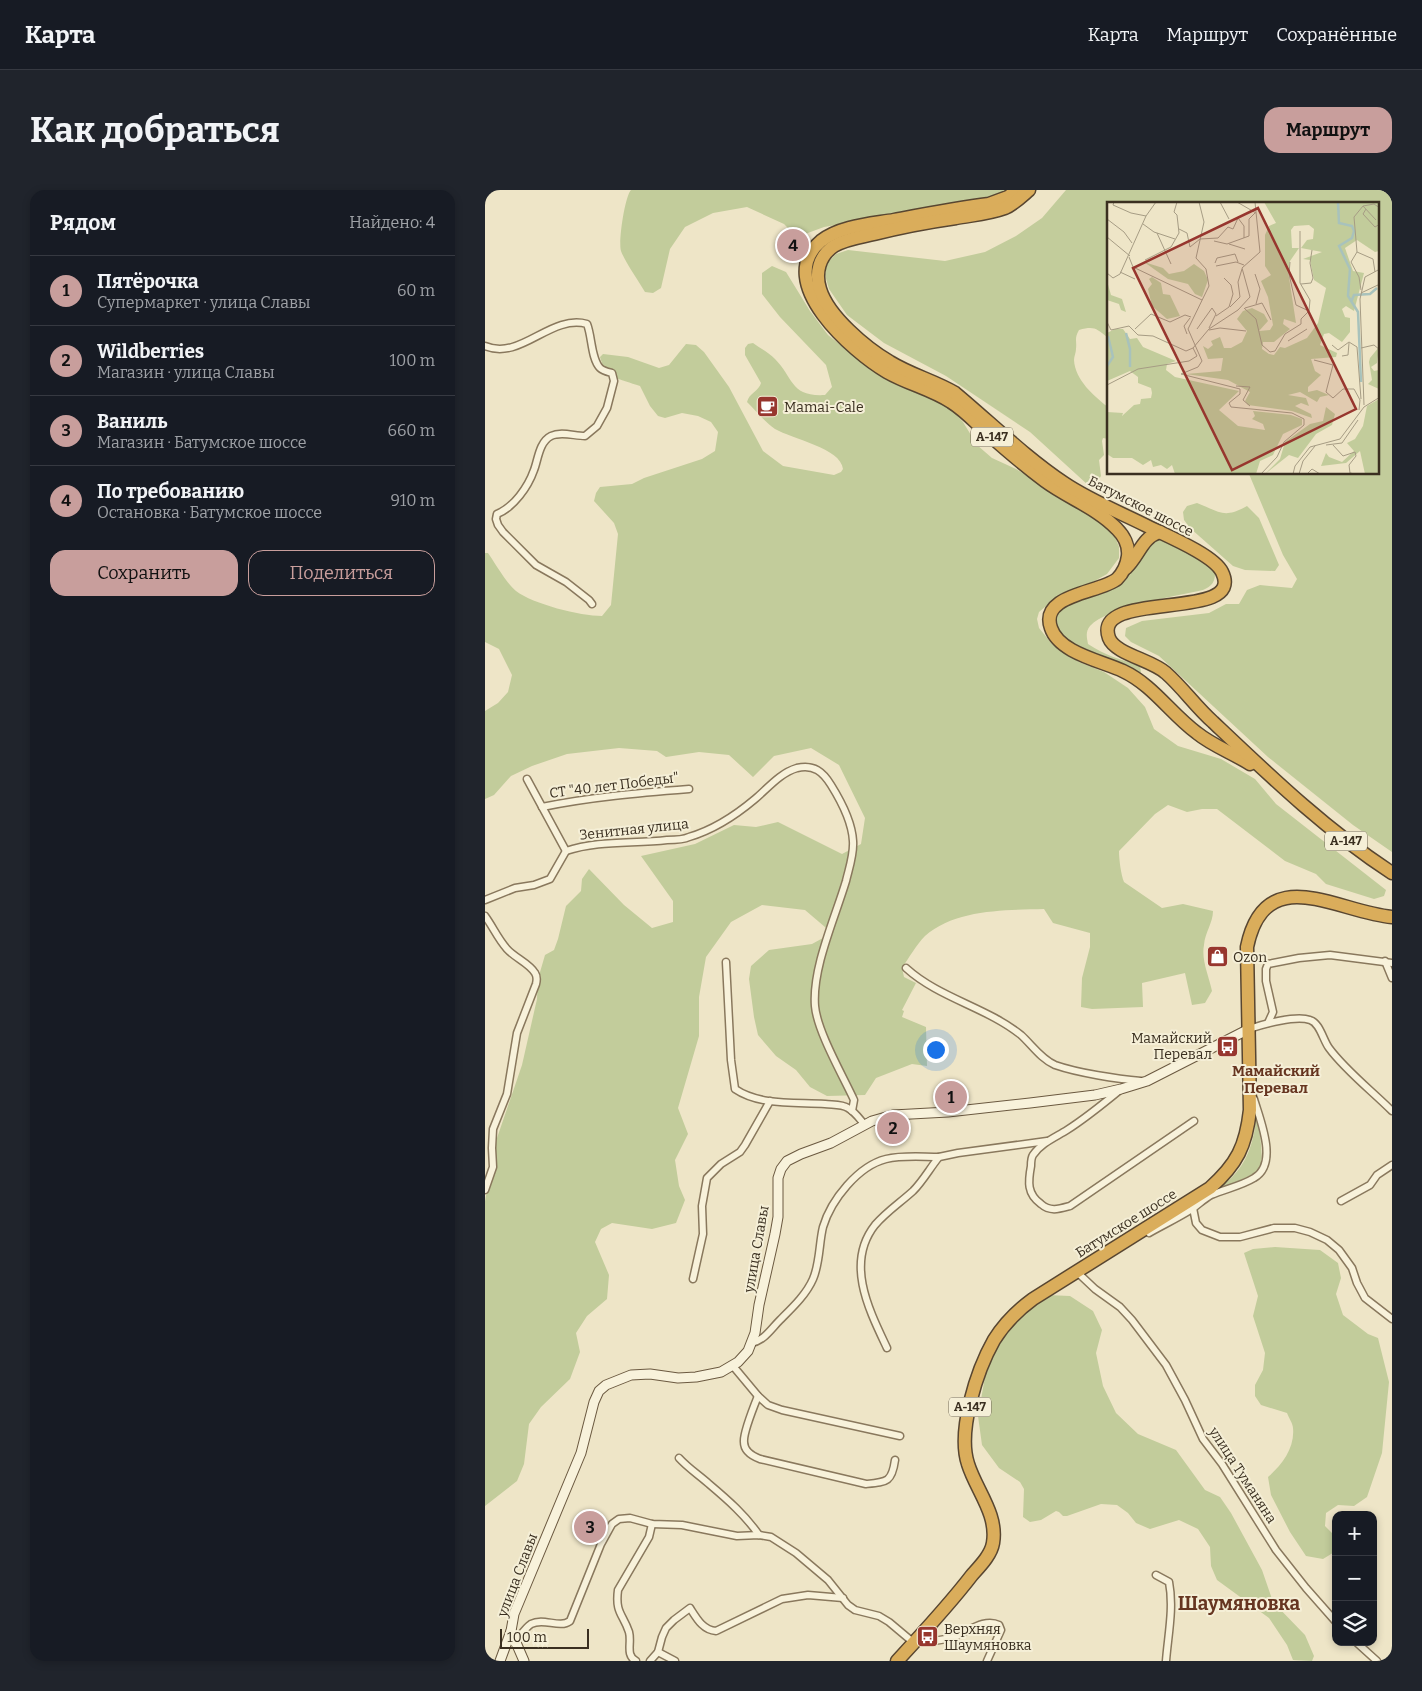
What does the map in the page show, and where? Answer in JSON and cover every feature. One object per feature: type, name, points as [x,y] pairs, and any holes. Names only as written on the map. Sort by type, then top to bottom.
[{"type":"highway","name":"Батумское шоссе","points":[[1017,190],[1008,197],[989,204],[858,226],[830,236],[820,242],[808,260],[806,279],[808,288],[818,309],[829,323],[862,354],[886,371],[955,404],[1008,452],[1048,483],[1106,519],[1119,531],[1128,548],[1127,562],[1119,577],[1111,583],[1058,604],[1049,616],[1049,625],[1053,634],[1073,650],[1135,677],[1145,684],[1188,726],[1205,739],[1238,756],[1292,796]]},
{"type":"highway","name":"Батумское шоссе","points":[[1029,190],[1013,204],[985,214],[907,226],[857,238],[835,246],[821,260],[818,269],[817,281],[821,294],[838,318],[884,358],[955,393],[1032,459],[1065,484],[1215,562],[1224,578],[1221,590],[1215,596],[1205,600],[1122,613],[1111,623],[1108,635],[1112,644],[1117,649],[1146,660],[1166,672],[1195,705],[1292,796],[1334,831],[1392,873]]},
{"type":"highway","points":[[1124,569],[1131,563],[1152,534],[1160,532]]},
{"type":"highway","points":[[1205,739],[1216,738],[1219,728]]},
{"type":"highway","name":"Батумское шоссе","points":[[897,1661],[966,1583],[993,1545],[991,1517],[968,1465],[964,1450],[972,1397],[984,1361],[995,1339],[1020,1309],[1033,1299],[1209,1188],[1234,1164],[1243,1147],[1248,1129],[1250,1110],[1247,947],[1255,921],[1266,908],[1282,900],[1299,897],[1322,899],[1392,917]]},
{"type":"street","points":[[485,346],[503,350],[565,323],[579,322],[587,324],[591,333],[595,361],[601,369],[611,373],[614,381],[607,408],[597,426],[585,436],[559,434],[550,436],[544,442],[530,480],[517,499],[503,512],[497,514],[496,519],[503,532],[536,565],[566,582],[592,604]]},
{"type":"street","name":"Зенитная улица","points":[[527,779],[566,851],[577,847],[688,838],[712,828],[737,812],[777,779],[797,768],[813,768],[825,774],[837,794],[850,824],[853,857],[819,966],[815,989],[815,1007],[823,1034],[854,1100],[852,1111]]},
{"type":"street","name":"СТ \"40 лет Победы\"","points":[[542,807],[590,798],[689,789]]},
{"type":"street","points":[[485,900],[515,888],[534,885],[551,879],[566,851]]},
{"type":"street","points":[[485,916],[508,950],[535,971],[537,977],[517,1033],[507,1094],[493,1130],[493,1167],[485,1190]]},
{"type":"street","points":[[1268,1023],[1273,1012],[1266,981],[1268,964],[1329,955],[1392,963]]},
{"type":"street","points":[[1385,961],[1392,978]]},
{"type":"street","points":[[726,962],[731,1060],[735,1089],[770,1101],[846,1106],[864,1124]]},
{"type":"street","points":[[906,968],[941,992],[981,1011],[1021,1035],[1043,1057],[1053,1064],[1068,1069],[1125,1080],[1147,1081]]},
{"type":"street","points":[[1249,1029],[1268,1023],[1299,1019],[1311,1020],[1317,1024],[1329,1048],[1392,1111]]},
{"type":"street","name":"улица Славы","points":[[524,1661],[511,1631],[515,1614],[581,1453],[594,1402],[599,1391],[606,1385],[631,1375],[650,1374],[678,1378],[721,1372],[733,1366],[748,1351],[755,1333],[759,1305],[775,1234],[778,1217],[778,1183],[781,1169],[790,1158],[831,1144],[864,1124],[893,1115],[948,1112],[1030,1103],[1095,1095],[1121,1089],[1147,1081],[1249,1029]]},
{"type":"street","points":[[1132,1238],[1138,1239],[1193,1208],[1211,1195],[1253,1179],[1260,1174],[1267,1160],[1266,1144],[1263,1127],[1250,1086]]},
{"type":"street","points":[[1121,1089],[1068,1130],[1047,1142],[1033,1155],[1028,1180],[1031,1193],[1040,1204],[1049,1209],[1060,1209],[1070,1206],[1194,1121]]},
{"type":"street","points":[[693,1279],[703,1234],[702,1206],[707,1178],[721,1164],[740,1152],[770,1101]]},
{"type":"street","points":[[751,1343],[761,1340],[803,1296],[814,1278],[822,1233],[830,1209],[838,1195],[871,1166],[885,1160],[904,1157],[939,1157],[1047,1142]]},
{"type":"street","points":[[887,1348],[871,1313],[862,1283],[860,1262],[863,1246],[869,1233],[877,1223],[914,1189],[939,1157]]},
{"type":"street","points":[[1341,1201],[1370,1185],[1377,1175],[1392,1165]]},
{"type":"street","points":[[1193,1208],[1196,1223],[1202,1230],[1220,1237],[1240,1236],[1273,1228],[1295,1228],[1310,1232],[1327,1240],[1339,1250],[1348,1262],[1365,1298],[1392,1319]]},
{"type":"street","name":"улица Туманяна","points":[[1077,1272],[1095,1289],[1120,1307],[1166,1365],[1203,1439],[1222,1464],[1277,1550],[1306,1588],[1332,1617]]},
{"type":"street","points":[[733,1366],[768,1405],[782,1410],[900,1436]]},
{"type":"street","points":[[758,1396],[743,1442],[746,1450],[752,1456],[867,1484],[882,1483],[890,1479],[895,1460]]},
{"type":"street","points":[[679,1458],[687,1467],[738,1508],[759,1535]]},
{"type":"street","points":[[515,1642],[527,1627],[533,1623],[539,1621],[565,1624],[570,1621],[601,1544],[612,1524],[619,1519],[630,1518],[652,1524],[682,1525],[737,1536],[759,1535],[771,1537],[796,1553],[829,1580],[848,1605],[855,1610],[879,1616],[914,1643],[947,1639],[981,1625],[996,1623],[1001,1630],[987,1661]]},
{"type":"street","points":[[636,1661],[630,1654],[629,1633],[620,1614],[617,1600],[618,1590],[649,1537],[652,1524]]},
{"type":"street","points":[[1156,1575],[1169,1582],[1170,1587],[1166,1661]]},
{"type":"street","points":[[650,1661],[658,1652],[666,1628],[690,1608],[705,1628],[710,1631],[716,1631],[782,1599],[808,1595],[843,1598]]},
{"type":"street","points":[[499,1661],[511,1631]]},
{"type":"street","points":[[1360,1646],[1377,1661]]},
{"type":"street","points":[[658,1652],[675,1661]]},
{"type":"green space","points":[[631,190],[1008,190],[996,198],[824,227],[797,237],[784,224],[747,207],[713,213],[685,227],[670,249],[661,288],[653,293],[645,292],[621,251],[620,239],[623,219],[626,201]]},
{"type":"green space","points":[[1066,190],[1392,190],[1392,852],[1353,825],[1268,757],[1159,656],[1131,642],[1125,636],[1126,628],[1142,621],[1209,613],[1226,604],[1239,604],[1247,590],[1260,585],[1292,588],[1297,579],[1283,555],[1249,475],[1379,475],[1379,202],[1107,202],[1107,337],[1095,329],[1079,330],[1076,338],[1074,359],[1075,367],[1082,381],[1091,393],[1107,406],[1107,439],[1103,438],[1104,455],[1099,460],[1101,476],[1096,484],[1088,485],[1030,432],[946,376],[884,343],[847,315],[829,289],[825,275],[827,263],[836,254],[848,250],[945,261],[985,252],[1016,236],[1042,218]]},
{"type":"green space","points":[[772,266],[786,272],[810,311],[828,335],[866,365],[891,381],[941,403],[955,413],[977,445],[992,458],[1016,469],[1108,527],[1114,534],[1119,547],[1119,558],[1107,574],[1091,583],[1059,595],[1039,612],[1037,619],[1039,628],[1052,644],[1079,662],[1104,672],[1128,688],[1145,707],[1154,729],[1178,746],[1221,759],[1255,779],[1276,804],[1386,890],[1384,896],[1374,899],[1326,884],[1316,874],[1285,861],[1217,809],[1187,812],[1168,805],[1155,814],[1119,851],[1121,871],[1124,882],[1162,908],[1183,904],[1213,911],[1203,951],[1212,991],[1205,1003],[1192,1005],[1185,973],[1142,983],[1143,1007],[1092,1009],[1081,1007],[1082,978],[1090,947],[1090,933],[1053,923],[1044,909],[998,911],[966,916],[937,927],[925,936],[902,968],[904,977],[916,983],[902,1010],[904,1011],[902,1017],[926,1027],[927,1066],[912,1064],[876,1078],[865,1095],[827,1096],[810,1087],[796,1070],[776,1056],[758,1035],[754,1017],[749,979],[751,966],[769,950],[812,944],[832,933],[805,910],[762,905],[731,922],[706,957],[699,997],[699,1036],[678,1108],[688,1134],[675,1160],[679,1186],[685,1200],[676,1223],[652,1229],[612,1223],[601,1229],[595,1242],[609,1275],[607,1299],[587,1316],[576,1333],[580,1352],[570,1379],[541,1407],[529,1424],[524,1464],[517,1481],[485,1506],[485,1201],[497,1138],[522,1065],[537,999],[538,979],[545,955],[554,950],[566,906],[581,891],[582,879],[589,869],[624,905],[652,928],[673,922],[673,901],[641,856],[695,844],[734,825],[756,827],[778,822],[842,854],[861,844],[865,818],[839,765],[811,748],[774,756],[753,777],[729,755],[699,752],[666,757],[657,751],[619,748],[567,754],[532,766],[511,776],[494,795],[485,799],[485,711],[498,703],[508,692],[512,675],[499,649],[485,642],[485,553],[488,553],[513,588],[524,596],[557,608],[582,614],[602,616],[611,605],[618,534],[614,523],[594,501],[600,487],[632,484],[644,478],[702,459],[715,451],[718,432],[711,422],[698,416],[682,413],[665,418],[658,416],[650,406],[640,386],[620,380],[606,370],[600,357],[603,354],[628,357],[659,368],[669,365],[686,344],[696,345],[704,352],[729,387],[763,451],[783,466],[834,475],[843,469],[834,455],[775,429],[747,402],[761,383],[745,355],[745,348],[748,344],[753,343],[775,359],[794,385],[805,393],[825,395],[832,387],[826,365],[780,317],[762,294],[762,273]]},
{"type":"green space","points":[[1197,503],[1222,513],[1233,512],[1247,506],[1259,518],[1279,565],[1275,571],[1245,570],[1233,566],[1190,528],[1184,520],[1183,512],[1187,506]]},
{"type":"green space","points":[[1159,538],[1164,538],[1209,565],[1215,576],[1214,581],[1209,587],[1203,590],[1126,608],[1099,619],[1088,628],[1088,644],[1107,654],[1140,666],[1141,672],[1107,663],[1061,638],[1054,616],[1058,608],[1112,586]]},
{"type":"green space","points":[[1257,1118],[1262,1152],[1259,1169],[1245,1178],[1213,1191],[1221,1187],[1234,1175],[1244,1162],[1251,1146]]},
{"type":"green space","points":[[1275,1247],[1320,1250],[1338,1263],[1341,1278],[1336,1294],[1343,1315],[1368,1334],[1378,1338],[1389,1382],[1382,1453],[1367,1497],[1354,1506],[1338,1505],[1326,1513],[1325,1526],[1332,1533],[1332,1553],[1323,1559],[1306,1556],[1290,1532],[1271,1495],[1268,1477],[1283,1461],[1290,1449],[1293,1426],[1287,1413],[1261,1405],[1255,1396],[1255,1385],[1263,1370],[1265,1353],[1253,1316],[1258,1296],[1244,1253],[1253,1249]]},
{"type":"green space","points":[[1047,1295],[1070,1296],[1093,1311],[1102,1330],[1096,1353],[1103,1386],[1116,1413],[1138,1434],[1176,1450],[1205,1490],[1220,1497],[1231,1513],[1262,1570],[1273,1602],[1305,1635],[1314,1656],[1312,1661],[1293,1660],[1287,1645],[1269,1618],[1217,1580],[1211,1566],[1210,1547],[1198,1529],[1179,1520],[1150,1529],[1136,1523],[1128,1513],[1117,1505],[1101,1504],[1067,1516],[1063,1516],[1056,1511],[1041,1520],[1030,1522],[1023,1517],[1024,1489],[1020,1482],[999,1468],[982,1445],[978,1416],[985,1377],[998,1343],[1019,1315]]},
{"type":"place","name":"По требованию","points":[[793,245]]},
{"type":"place","name":"Mamai-Cale","points":[[768,407]]},
{"type":"place","name":"Ozon","points":[[1217,957]]},
{"type":"place","name":"Мамайский Перевал","points":[[1228,1046]]},
{"type":"place","name":"Пятёрочка","points":[[951,1097]]},
{"type":"place","name":"Wildberries","points":[[893,1128]]},
{"type":"place","name":"Ваниль","points":[[590,1527]]},
{"type":"place","name":"Верхняя Шаумяновка","points":[[928,1637]]},
{"type":"district","name":"Мамайский Перевал","points":[[1276,1080]]},
{"type":"district","name":"Шаумяновка","points":[[1239,1603]]}]
